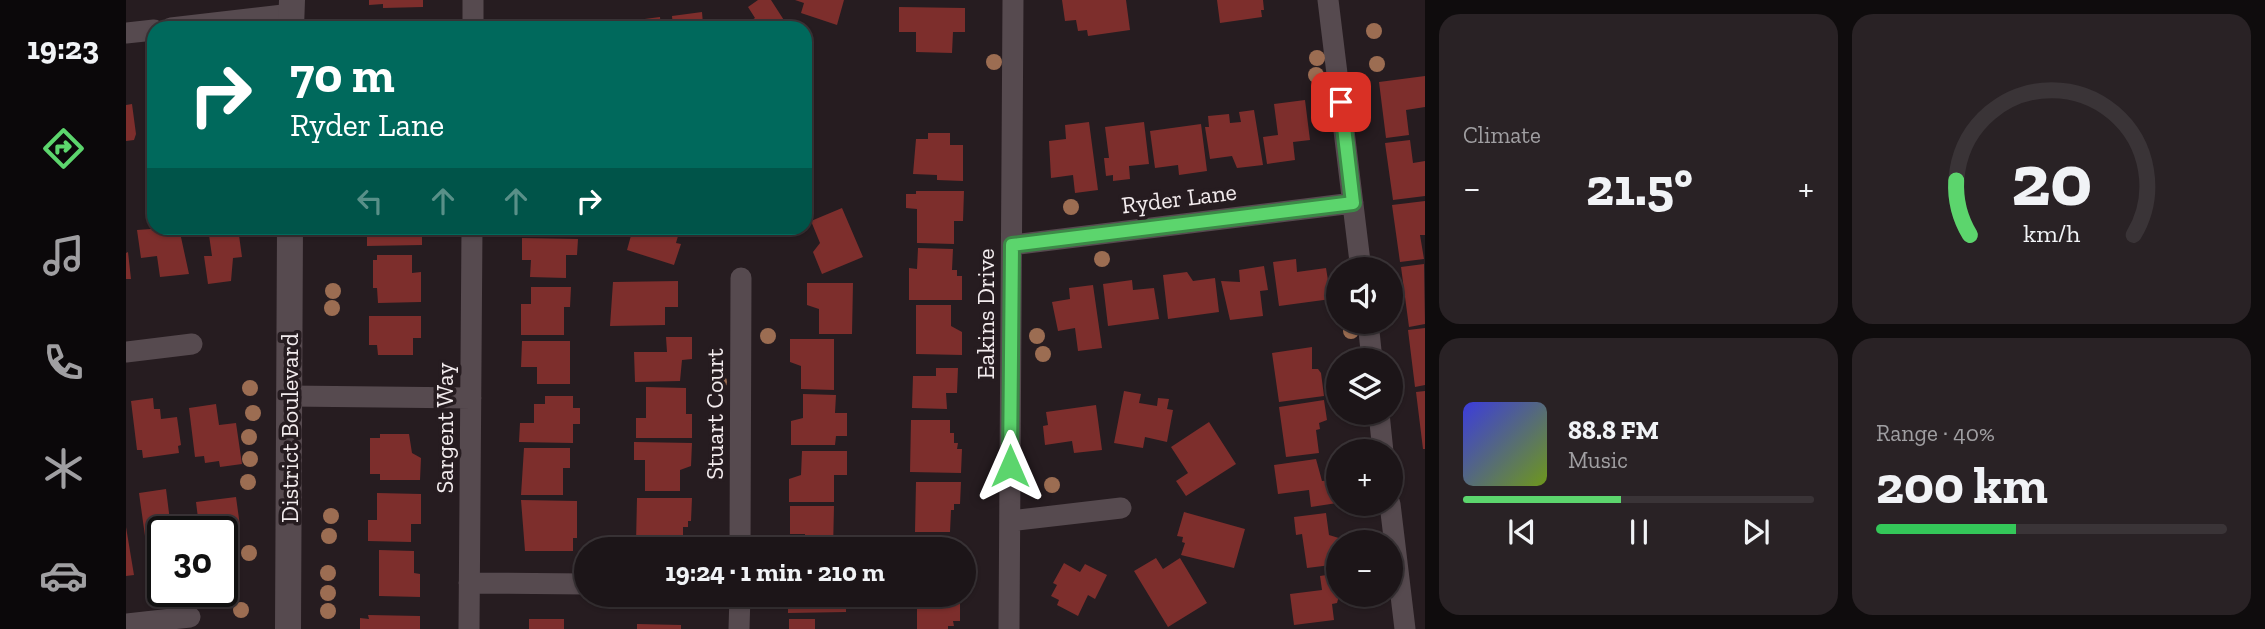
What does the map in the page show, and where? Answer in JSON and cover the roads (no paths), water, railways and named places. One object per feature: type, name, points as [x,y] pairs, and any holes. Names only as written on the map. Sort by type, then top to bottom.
[{"type":"street","points":[[473,0],[473,21]]},
{"type":"street","name":"Eakins Drive","points":[[1009,629],[1013,0]]},
{"type":"street","points":[[1328,0],[1359,257]]},
{"type":"street","points":[[231,21],[291,14]]},
{"type":"street","points":[[126,33],[147,31]]},
{"type":"street","name":"Ryder Lane","points":[[1012,245],[1353,203]]},
{"type":"street","name":"District Boulevard","points":[[288,629],[290,235]]},
{"type":"street","name":"Sargent Way","points":[[469,629],[472,235]]},
{"type":"street","name":"Stuart Court","points":[[740,537],[741,278]]},
{"type":"street","points":[[126,352],[192,344]]},
{"type":"street","points":[[289,396],[471,397]]},
{"type":"street","points":[[1010,521],[1121,508]]},
{"type":"street","points":[[1391,516],[1405,629]]},
{"type":"street","points":[[469,583],[574,584]]},
{"type":"street","points":[[739,629],[740,607]]},
{"type":"street","points":[[126,624],[190,617]]}]
